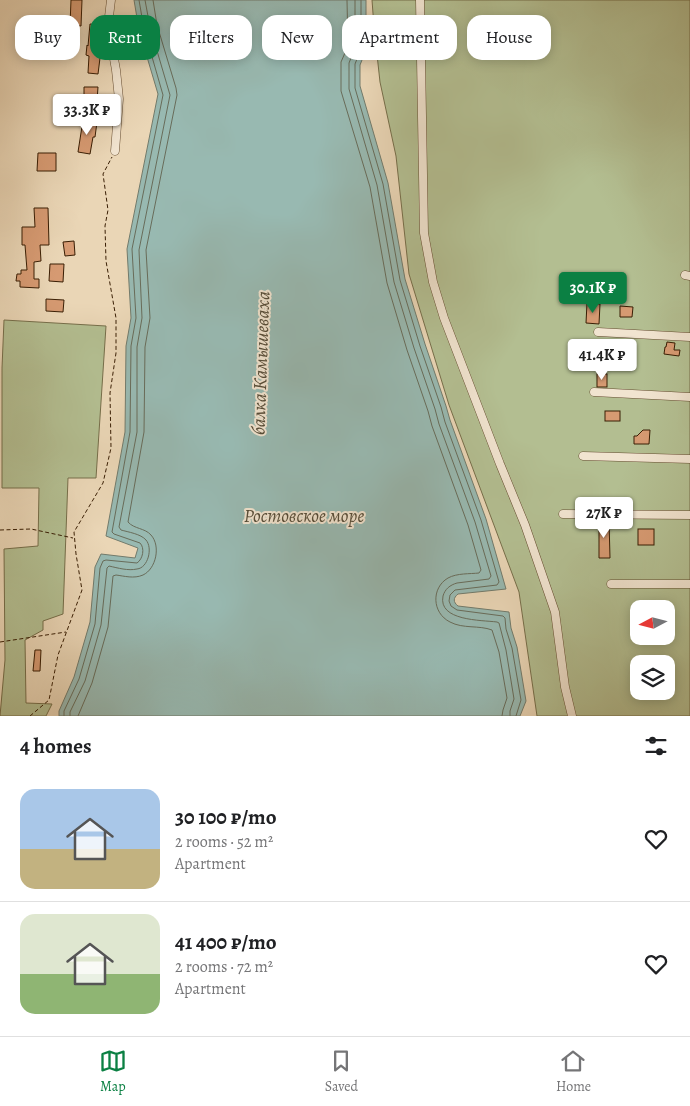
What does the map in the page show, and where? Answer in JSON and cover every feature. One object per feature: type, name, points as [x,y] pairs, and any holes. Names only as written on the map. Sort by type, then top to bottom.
[{"type":"street","points":[[111,0],[108,25],[119,99],[115,151]]},
{"type":"street","points":[[420,0],[424,233],[433,282],[447,327],[525,525],[555,612],[565,687],[572,716]]},
{"type":"street","points":[[598,332],[690,337]]},
{"type":"street","points":[[594,392],[690,397]]},
{"type":"street","points":[[583,456],[690,459]]},
{"type":"street","points":[[563,514],[690,515]]},
{"type":"street","points":[[611,584],[690,584]]},
{"type":"path","points":[[30,716],[49,700],[58,656],[82,590],[74,532],[103,483],[111,448],[110,393],[116,353],[116,318],[106,261],[105,226],[108,210],[103,174],[115,151]]},
{"type":"path","points":[[0,530],[31,529],[75,538]]},
{"type":"path","points":[[0,642],[66,632]]},
{"type":"green space","points":[[372,0],[690,0],[690,716],[537,716],[519,592],[449,405],[409,274],[396,156],[380,82],[378,60],[457,60],[457,15],[373,15]]},
{"type":"green space","points":[[4,320],[106,326],[96,478],[68,478],[63,614],[43,621],[43,630],[25,640],[26,703],[52,704],[46,716],[0,716],[5,660],[4,549],[38,546],[39,488],[2,488]]},
{"type":"water","name":"Ростовское море","points":[[134,0],[366,0],[366,15],[342,15],[342,60],[362,60],[360,65],[360,86],[388,183],[405,279],[450,420],[486,519],[506,589],[458,594],[454,602],[458,606],[509,612],[526,701],[520,716],[59,716],[59,711],[74,677],[90,622],[95,567],[101,554],[135,558],[138,548],[106,536],[125,432],[126,346],[131,318],[127,249],[158,94],[148,60],[160,60],[160,15],[136,15]]},
{"type":"building","points":[[71,0],[82,0],[81,26],[80,15],[70,15]]},
{"type":"building","points":[[90,24],[90,60],[100,60],[98,74],[88,73],[89,56],[86,55]]},
{"type":"building","points":[[84,87],[98,87],[97,101],[84,101]]},
{"type":"building","points":[[83,120],[97,122],[90,154],[78,152]]},
{"type":"building","points":[[38,153],[56,153],[56,171],[37,171]]},
{"type":"building","points":[[34,208],[48,208],[49,245],[40,245],[41,261],[34,262],[34,279],[39,279],[39,288],[20,287],[20,281],[16,281],[17,274],[21,274],[21,270],[27,270],[25,245],[22,245],[22,227],[35,227]]},
{"type":"building","points":[[74,241],[75,255],[65,256],[63,242]]},
{"type":"building","points":[[50,264],[64,264],[63,282],[49,281]]},
{"type":"building","points":[[46,299],[64,300],[63,312],[46,311]]},
{"type":"building","points":[[587,303],[600,304],[599,324],[586,323]]},
{"type":"building","points":[[620,306],[633,307],[632,317],[620,317]]},
{"type":"building","points":[[667,342],[675,343],[674,350],[680,350],[679,356],[664,354]]},
{"type":"building","points":[[597,374],[607,374],[607,387],[597,387]]},
{"type":"building","points":[[605,411],[620,411],[620,421],[605,421]]},
{"type":"building","points":[[643,430],[650,430],[649,444],[634,444],[634,436],[637,436]]},
{"type":"building","points":[[599,520],[609,520],[610,558],[599,558]]},
{"type":"building","points":[[638,529],[654,529],[654,545],[638,545]]},
{"type":"building","points":[[35,650],[41,650],[40,671],[33,671]]},
{"type":"water label","name":"балка Камышеваха","points":[[260,363]]}]
